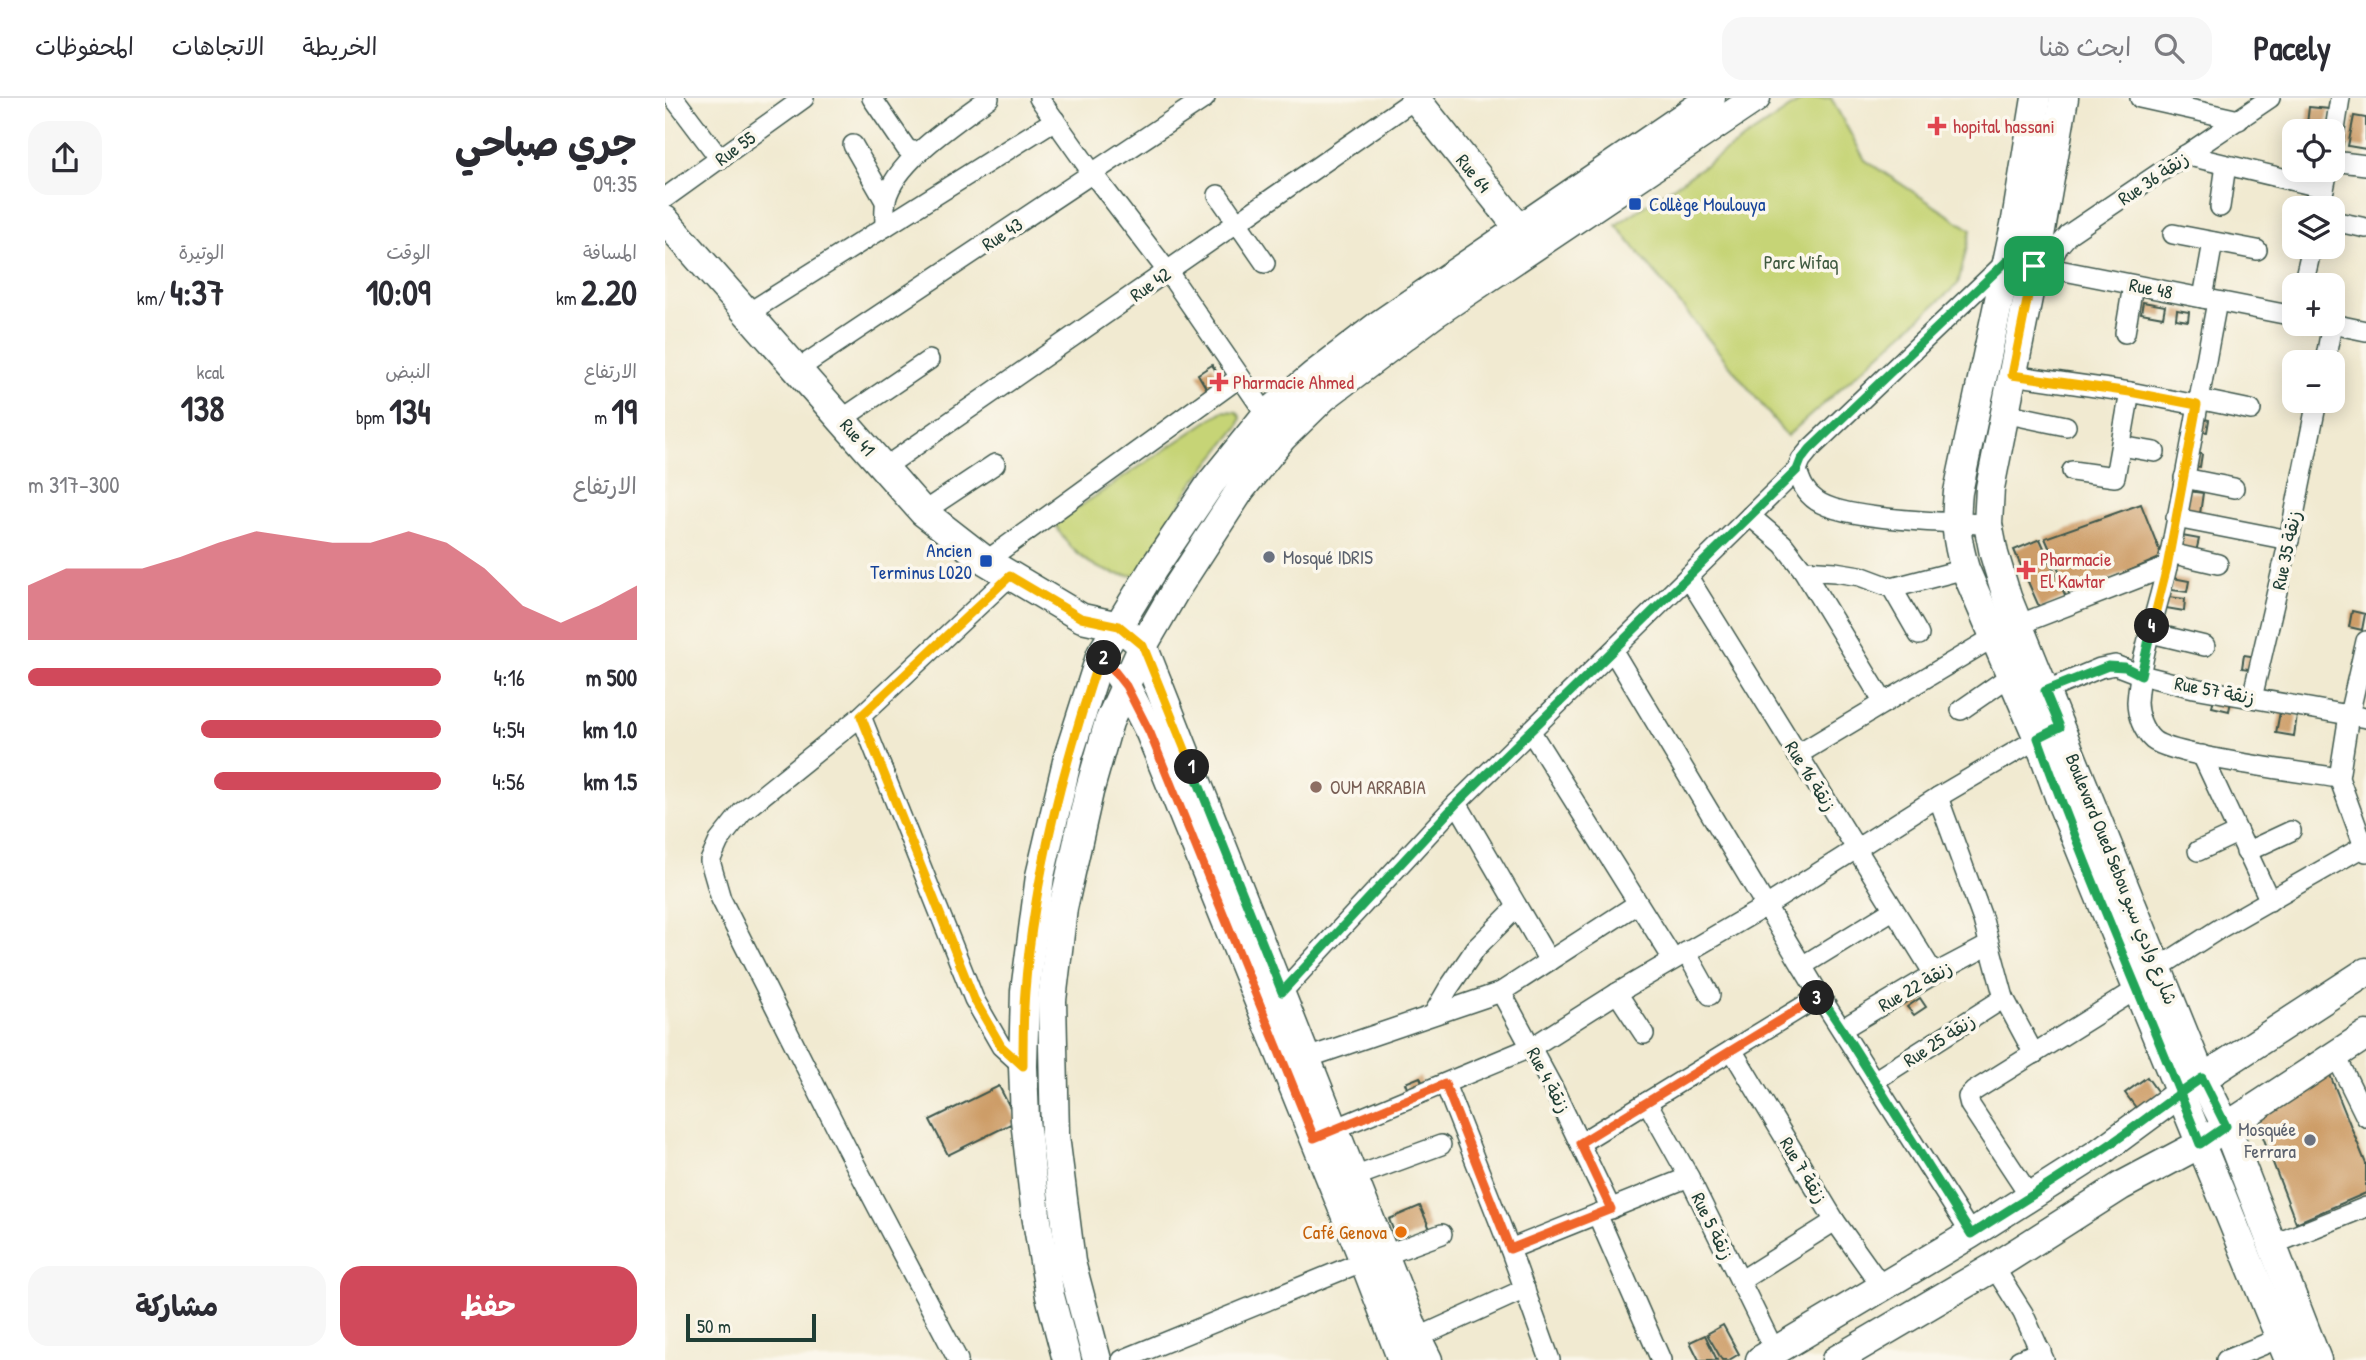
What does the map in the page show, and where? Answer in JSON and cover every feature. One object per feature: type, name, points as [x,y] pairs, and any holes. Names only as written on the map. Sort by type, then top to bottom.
[{"type":"street","points":[[674,98],[720,159]]},
{"type":"street","name":"Rue 55","points":[[665,198],[804,98]]},
{"type":"street","points":[[872,98],[906,148],[918,151]]},
{"type":"street","points":[[885,227],[885,201],[891,187],[918,151],[989,98]]},
{"type":"street","points":[[1039,98],[1168,272],[1282,438]]},
{"type":"street","name":"Rue 43","points":[[798,369],[1205,98]]},
{"type":"street","points":[[1097,1360],[1071,1262],[1055,1136],[1052,1000],[1063,908],[1089,792],[1109,722],[1143,646],[1176,589],[1241,489],[1282,438],[1324,397],[1711,98]]},
{"type":"street","points":[[1067,1360],[1050,1296],[1036,1215],[1025,1120],[1025,991],[1041,876],[1067,757],[1101,654],[1153,569],[1211,483],[1266,415],[1315,373],[1380,324],[1756,98]]},
{"type":"street","name":"Boulevard Oued Sebou شارع وادي سبو","points":[[2036,98],[2030,265],[1958,492],[1955,523],[1965,569],[2010,676],[2049,732],[2158,968],[2191,1086],[2200,1144],[2284,1349]]},
{"type":"street","name":"Boulevard Oued Sebou شارع وادي سبو","points":[[2064,98],[2030,265],[1990,488],[1988,524],[1994,554],[2007,597],[2045,691],[2061,802],[2137,989],[2191,1086],[2226,1126],[2317,1360]]},
{"type":"street","points":[[2140,98],[2239,120]]},
{"type":"street","name":"Rue 36 زنقة","points":[[1282,992],[1457,803],[1797,470],[1810,449],[2030,265],[2058,247],[2069,234],[2270,98]]},
{"type":"street","points":[[2337,119],[2340,98]]},
{"type":"street","name":"Rue 64","points":[[1415,99],[1527,238]]},
{"type":"street","name":"Rue 42","points":[[884,467],[1415,99]]},
{"type":"street","points":[[748,313],[1055,120]]},
{"type":"street","points":[[853,145],[885,201]]},
{"type":"street","points":[[2186,155],[2226,165],[2282,173]]},
{"type":"street","points":[[2345,162],[2366,165]]},
{"type":"street","points":[[2220,208],[2226,165]]},
{"type":"street","points":[[1218,195],[1265,263]]},
{"type":"street","name":"Rue 41","points":[[665,220],[923,512],[986,561],[1081,618]]},
{"type":"street","points":[[2345,224],[2366,228]]},
{"type":"street","points":[[2173,234],[2257,250]]},
{"type":"street","points":[[2213,242],[2210,300],[2197,402],[2168,560],[2141,675],[2137,704],[2145,731],[2155,742],[2202,755],[2339,778]]},
{"type":"street","name":"Rue 48","points":[[2030,265],[2282,314]]},
{"type":"street","points":[[2125,333],[2133,285]]},
{"type":"street","points":[[2345,327],[2366,331]]},
{"type":"street","points":[[842,419],[929,360]]},
{"type":"street","points":[[2012,375],[2251,410]]},
{"type":"street","points":[[986,561],[1240,377]]},
{"type":"street","points":[[2072,471],[2115,477],[2130,392]]},
{"type":"street","points":[[2004,413],[2066,426]]},
{"type":"street","name":"Rue 35 زنقة","points":[[2252,698],[2289,540],[2315,413]]},
{"type":"street","points":[[2121,446],[2155,452]]},
{"type":"street","points":[[923,512],[995,464]]},
{"type":"street","points":[[1797,470],[1806,492],[1818,502],[1835,509],[1895,519],[1988,524]]},
{"type":"street","points":[[2184,478],[2234,488]]},
{"type":"street","points":[[1750,516],[1783,544],[1804,570],[1884,703]]},
{"type":"street","points":[[2176,518],[2289,540]]},
{"type":"street","points":[[2020,624],[2168,560],[2218,564]]},
{"type":"street","points":[[1804,570],[1860,576],[1892,588],[1965,569]]},
{"type":"street","points":[[958,1360],[726,911],[711,861],[719,841],[742,812],[861,716],[1010,576]]},
{"type":"street","name":"Rue 16 زنقة","points":[[1688,577],[1934,974]]},
{"type":"street","points":[[1892,588],[1919,635]]},
{"type":"street","points":[[1081,618],[1119,626],[1143,646],[1307,1058],[1325,1133],[1354,1177],[1375,1258]]},
{"type":"street","points":[[1081,618],[1101,654],[1126,686],[1150,733],[1325,1133],[1416,1353],[1525,1289]]},
{"type":"street","points":[[2151,632],[2205,646]]},
{"type":"street","points":[[1797,755],[1994,637]]},
{"type":"street","points":[[2158,968],[2219,929],[2365,849],[2339,778],[2358,717],[2366,641]]},
{"type":"street","points":[[1613,651],[1820,996],[1971,1234]]},
{"type":"street","name":"Rue 57 زنقة","points":[[2045,691],[2108,666],[2125,667],[2141,675],[2194,688],[2358,717]]},
{"type":"street","points":[[1961,710],[2010,676]]},
{"type":"street","points":[[861,716],[974,999],[1001,1046],[1023,1066]]},
{"type":"street","points":[[1531,732],[1637,904],[1710,995]]},
{"type":"street","points":[[1325,1133],[1531,1048],[1617,993],[1766,906],[1938,797],[2049,732]]},
{"type":"street","points":[[2202,755],[2270,901]]},
{"type":"street","points":[[1938,797],[1983,920],[2004,998],[2034,1054]]},
{"type":"street","points":[[1457,803],[1549,961]]},
{"type":"street","points":[[2246,852],[2291,831]]},
{"type":"street","points":[[2198,851],[2237,833]]},
{"type":"street","points":[[1307,1058],[1501,992],[1637,904]]},
{"type":"street","points":[[1434,1013],[1476,948],[1517,906]]},
{"type":"street","points":[[1802,966],[1893,910]]},
{"type":"street","name":"Rue 22 زنقة","points":[[1842,1029],[1934,974],[1989,945]]},
{"type":"street","points":[[1768,1356],[1971,1234],[2100,1152],[2191,1086],[2366,972]]},
{"type":"street","points":[[2029,1196],[1970,1105],[1968,1097],[2137,989]]},
{"type":"street","name":"Rue 4 زنقة","points":[[1501,992],[1580,1143],[1661,1360]]},
{"type":"street","points":[[1617,993],[1644,1034]]},
{"type":"street","points":[[1580,1143],[1820,996]]},
{"type":"street","name":"Rue 25 زنقة","points":[[1874,1081],[2004,998]]},
{"type":"street","points":[[1838,1360],[1994,1267],[2121,1186],[2200,1144],[2366,1035]]},
{"type":"street","name":"Rue 7 زنقة","points":[[1732,1050],[1835,1221],[1882,1287]]},
{"type":"street","points":[[2335,1054],[2366,1117]]},
{"type":"street","points":[[1445,1084],[1550,1360]]},
{"type":"street","name":"Rue 5 زنقة","points":[[1647,1102],[1689,1177],[1740,1281],[1768,1356]]},
{"type":"street","points":[[1354,1177],[1441,1145]]},
{"type":"street","points":[[1510,1249],[1689,1177]]},
{"type":"street","points":[[2272,1245],[2366,1207]]},
{"type":"street","points":[[1740,1281],[1835,1221]]},
{"type":"street","points":[[1122,1360],[1375,1258],[1442,1234]]},
{"type":"street","points":[[1994,1267],[2023,1313],[2043,1355],[2019,1360]]},
{"type":"street","points":[[2226,1360],[2284,1349]]},
{"type":"green space","name":"Parc Wifaq","points":[[1805,98],[1831,98],[1865,160],[1971,230],[1958,284],[1787,436],[1616,225]]},
{"type":"green space","points":[[1223,411],[1237,412],[1241,418],[1238,427],[1190,487],[1140,575],[1120,575],[1098,567],[1080,556],[1065,540],[1055,523]]},
{"type":"building","points":[[2309,107],[2329,109],[2328,119],[2308,119]]},
{"type":"building","points":[[2354,116],[2366,118],[2366,149],[2348,146]]},
{"type":"building","points":[[2143,302],[2165,306],[2163,317],[2141,313]]},
{"type":"building","points":[[2177,310],[2189,312],[2188,321],[2176,319]]},
{"type":"building","points":[[1212,365],[1224,383],[1209,393],[1198,374]]},
{"type":"building","points":[[2200,418],[2209,420],[2207,432],[2198,431]]},
{"type":"building","points":[[2194,453],[2202,454],[2200,467],[2192,466]]},
{"type":"building","points":[[2188,491],[2203,493],[2200,514],[2185,512]]},
{"type":"building","points":[[2141,504],[2162,557],[2070,596],[2045,538]]},
{"type":"building","points":[[2182,536],[2199,539],[2196,552],[2180,549]]},
{"type":"building","points":[[2040,539],[2066,597],[2040,609],[2014,550]]},
{"type":"building","points":[[2173,578],[2189,581],[2187,592],[2171,590]]},
{"type":"building","points":[[2168,597],[2185,599],[2184,611],[2166,608]]},
{"type":"building","points":[[2352,611],[2365,614],[2362,630],[2349,627]]},
{"type":"building","points":[[2244,655],[2257,657],[2255,670],[2242,668]]},
{"type":"building","points":[[2214,697],[2231,701],[2229,711],[2212,707]]},
{"type":"building","points":[[2280,712],[2297,715],[2294,736],[2276,733]]},
{"type":"building","points":[[1920,998],[1926,1007],[1914,1015],[1907,1007]]},
{"type":"building","name":"Mosquée Ferrara","points":[[2328,1070],[2366,1164],[2366,1193],[2296,1223],[2255,1116]]},
{"type":"building","points":[[1420,1077],[1425,1089],[1410,1095],[1405,1083]]},
{"type":"building","points":[[2147,1077],[2159,1094],[2137,1109],[2125,1093]]},
{"type":"building","points":[[999,1086],[1017,1121],[948,1155],[930,1120]]},
{"type":"building","points":[[1420,1206],[1430,1229],[1398,1242],[1389,1219]]},
{"type":"building","points":[[1723,1325],[1739,1354],[1729,1360],[1722,1360],[1707,1334]]},
{"type":"building","points":[[1705,1335],[1717,1360],[1699,1360],[1690,1342]]},
{"type":"place","name":"hopital hassani","points":[[1937,126]]},
{"type":"place","name":"Collège Moulouya","points":[[1635,204]]},
{"type":"place","name":"Pharmacie Ahmed","points":[[1219,382]]},
{"type":"place","name":"Mosqué IDRIS","points":[[1269,557]]},
{"type":"place","name":"Ancien Terminus L020","points":[[986,561]]},
{"type":"place","name":"Pharmacie El Kawtar","points":[[2026,570]]},
{"type":"place","name":"OUM ARRABIA","points":[[1316,787]]},
{"type":"place","name":"Mosquée Ferrara","points":[[2310,1140]]},
{"type":"place","name":"Café Genova","points":[[1401,1232]]},
{"type":"route","points":[[2034,266],[2008,260],[1810,449],[1797,470],[1457,803],[1282,992],[1143,646],[1119,626],[1081,618],[1010,576],[861,716],[974,999],[1001,1046],[1023,1066],[1025,991],[1041,876],[1067,757],[1101,654],[1126,686],[1150,733],[1314,1138],[1445,1084],[1510,1249],[1611,1209],[1580,1143],[1820,996],[1971,1234],[2100,1152],[2136,1124],[2180,1093],[2202,1078],[2226,1126],[2200,1144],[2180,1093],[2061,802],[2038,738],[2060,727],[2045,691],[2108,666],[2125,667],[2141,675],[2167,567],[2197,405],[2130,392],[2012,375],[2034,266]]}]
